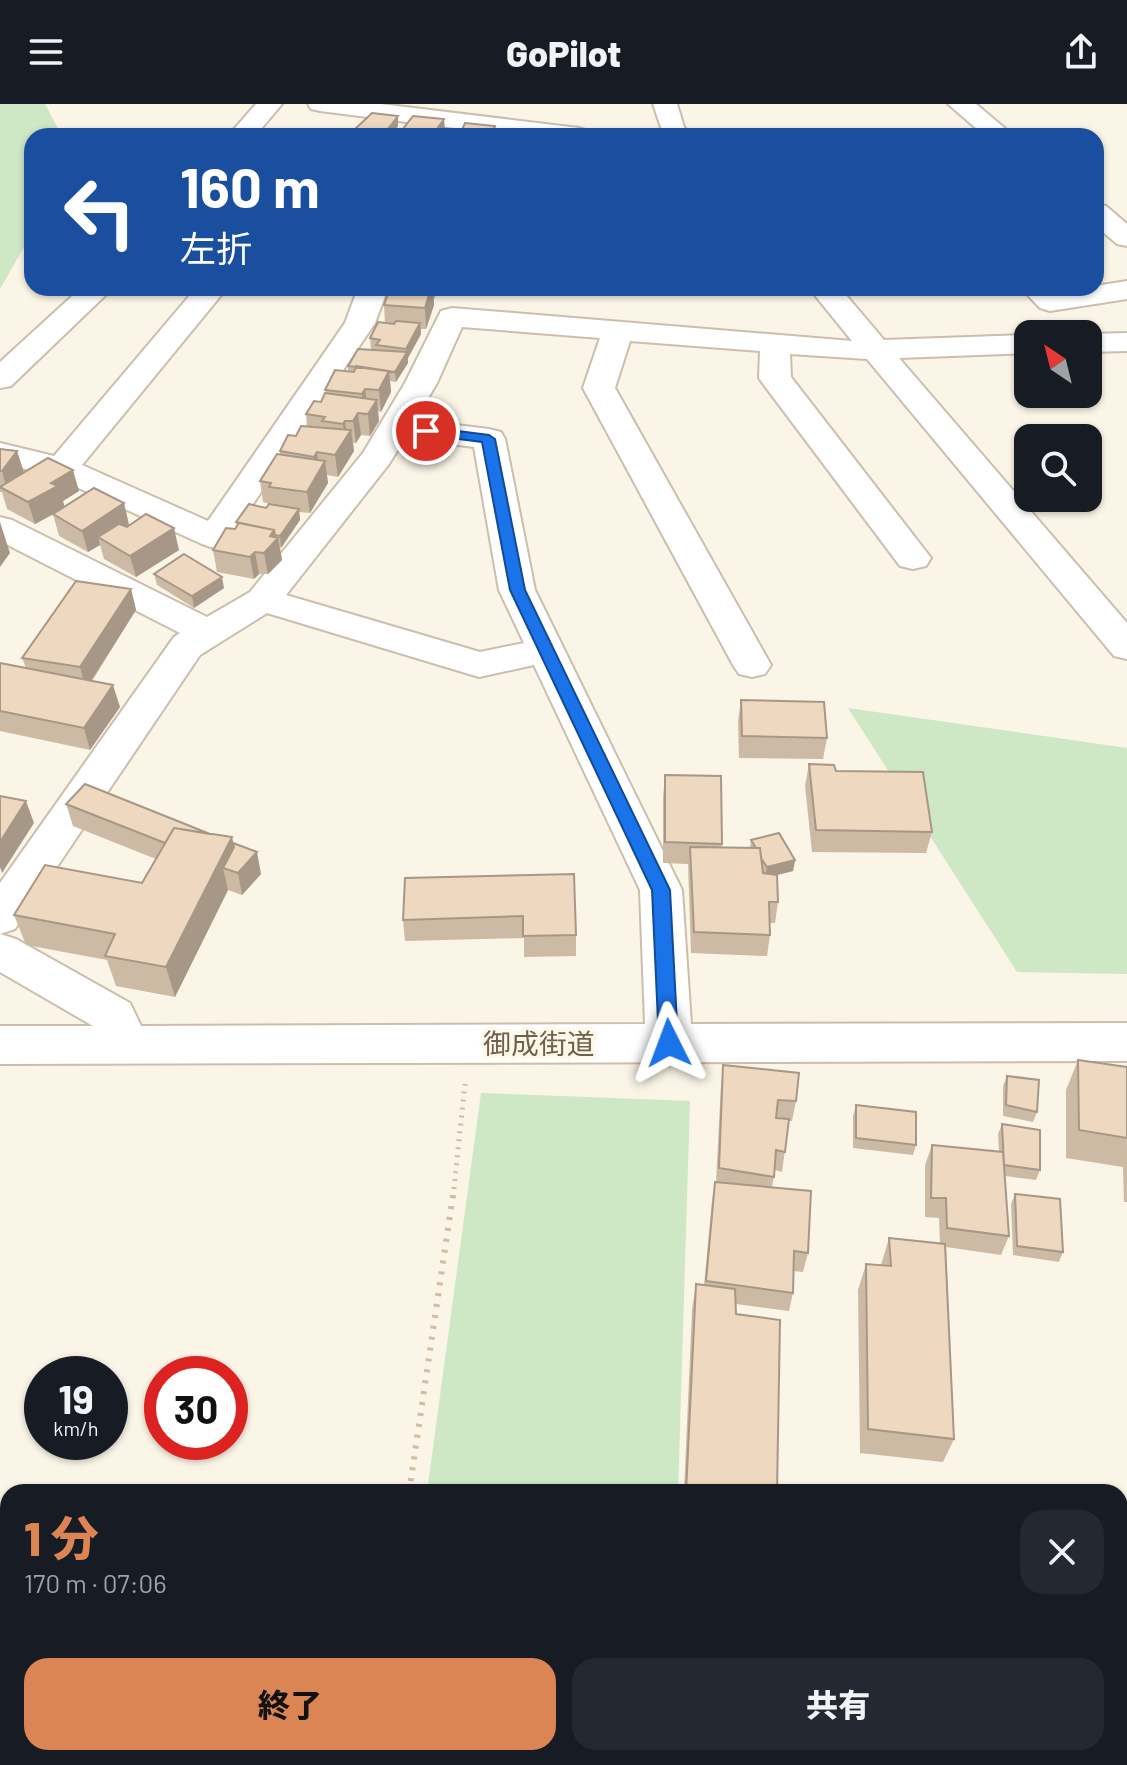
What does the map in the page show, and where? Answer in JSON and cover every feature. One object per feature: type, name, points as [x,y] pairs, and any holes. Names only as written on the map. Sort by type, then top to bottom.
[{"type":"street","points":[[248,128],[270,104]]},
{"type":"street","points":[[320,104],[355,113],[505,128]]},
{"type":"street","points":[[486,126],[501,104]]},
{"type":"street","points":[[665,104],[673,128]]},
{"type":"street","points":[[960,104],[991,128]]},
{"type":"street","points":[[1104,209],[1127,205]]},
{"type":"street","points":[[1104,218],[1127,238]]},
{"type":"street","points":[[1104,294],[1127,290]]},
{"type":"street","points":[[0,379],[89,296]]},
{"type":"street","points":[[62,468],[205,296]]},
{"type":"street","points":[[0,453],[62,468],[214,537],[360,323],[370,296]]},
{"type":"street","points":[[830,296],[1127,647]]},
{"type":"street","points":[[1044,296],[1050,302],[1088,296]]},
{"type":"street","points":[[0,917],[187,646],[263,600],[377,457],[421,383],[452,317],[490,304],[618,330],[775,343],[873,350],[1014,344]]},
{"type":"street","points":[[618,330],[599,388],[752,665]]},
{"type":"street","points":[[1102,343],[1127,342]]},
{"type":"street","points":[[775,343],[775,378],[913,558]]},
{"type":"street","points":[[395,427],[489,439],[517,590],[661,890],[669,1043]]},
{"type":"street","points":[[0,527],[183,618],[205,633]]},
{"type":"street","points":[[263,600],[479,665],[546,650]]},
{"type":"street","points":[[0,951],[114,1016],[126,1044]]},
{"type":"street","name":"御成街道","points":[[0,1045],[1127,1042]]},
{"type":"path","points":[[410,1484],[457,1170],[468,1043]]},
{"type":"green space","points":[[0,104],[45,104],[58,128],[24,128],[24,247],[0,289]]},
{"type":"green space","points":[[848,708],[1127,748],[1127,974],[1017,972]]},
{"type":"green space","points":[[481,1093],[690,1101],[678,1484],[428,1484]]},
{"type":"building","points":[[372,113],[398,116],[389,128],[356,128]]},
{"type":"building","points":[[413,116],[444,119],[438,128],[404,128]]},
{"type":"building","points":[[465,123],[495,126],[494,128],[463,128]]},
{"type":"building","points":[[387,296],[429,296],[425,308],[384,305]]},
{"type":"building","points":[[396,321],[420,323],[406,349],[376,345],[380,340],[370,338],[378,322],[394,324]]},
{"type":"building","points":[[358,349],[407,352],[395,372],[348,366]]},
{"type":"building","points":[[356,366],[389,371],[379,390],[365,389],[362,394],[325,390],[335,370],[354,372]]},
{"type":"building","points":[[325,393],[377,400],[368,414],[358,413],[353,421],[343,424],[322,421],[325,417],[306,414],[314,401],[321,402]]},
{"type":"building","points":[[301,426],[351,430],[335,455],[317,452],[314,457],[280,451],[288,435],[296,436]]},
{"type":"building","points":[[0,449],[17,451],[2,471],[0,471]]},
{"type":"building","points":[[277,454],[325,461],[307,492],[269,487],[271,483],[260,481]]},
{"type":"building","points":[[48,458],[73,470],[51,483],[58,486],[28,502],[0,487]]},
{"type":"building","points":[[94,488],[124,503],[82,531],[53,514]]},
{"type":"building","points":[[249,504],[299,509],[280,536],[275,535],[274,530],[236,522]]},
{"type":"building","points":[[146,514],[174,528],[130,556],[98,537],[119,524],[127,527]]},
{"type":"building","points":[[239,523],[274,530],[270,536],[278,538],[264,553],[255,552],[250,557],[213,550],[226,528],[235,529]]},
{"type":"building","points":[[184,554],[222,577],[192,596],[154,574]]},
{"type":"building","points":[[76,581],[131,589],[80,667],[22,658]]},
{"type":"building","points":[[0,663],[113,685],[84,728],[0,711]]},
{"type":"building","points":[[741,700],[824,702],[827,738],[742,736]]},
{"type":"building","points":[[809,764],[834,765],[836,771],[923,772],[932,832],[816,830]]},
{"type":"building","points":[[665,775],[721,776],[722,844],[665,842]]},
{"type":"building","points":[[85,784],[210,834],[174,828],[165,843],[66,804]]},
{"type":"building","points":[[0,796],[26,801],[0,842]]},
{"type":"building","points":[[174,828],[232,837],[166,967],[105,956],[115,934],[14,915],[45,865],[142,883]]},
{"type":"building","points":[[779,833],[795,860],[767,867],[761,858],[760,848],[756,848],[751,840]]},
{"type":"building","points":[[233,843],[257,852],[238,873],[223,868],[234,847]]},
{"type":"building","points":[[690,847],[760,848],[763,873],[777,875],[778,902],[769,902],[770,935],[694,932]]},
{"type":"building","points":[[574,874],[576,935],[523,936],[523,916],[403,920],[405,878]]},
{"type":"building","points":[[1078,1060],[1127,1067],[1127,1138],[1079,1130]]},
{"type":"building","points":[[723,1065],[799,1073],[796,1101],[778,1100],[776,1118],[789,1119],[785,1152],[776,1150],[774,1177],[719,1168]]},
{"type":"building","points":[[1007,1076],[1039,1080],[1037,1112],[1006,1105]]},
{"type":"building","points":[[856,1105],[916,1112],[916,1145],[856,1138]]},
{"type":"building","points":[[1002,1124],[1040,1130],[1040,1170],[1004,1165]]},
{"type":"building","points":[[932,1145],[1003,1152],[1009,1236],[947,1228],[946,1198],[931,1198]]},
{"type":"building","points":[[715,1182],[811,1191],[808,1253],[794,1251],[793,1293],[706,1281]]},
{"type":"building","points":[[1015,1194],[1060,1199],[1063,1252],[1017,1246]]},
{"type":"building","points":[[889,1238],[945,1244],[954,1439],[868,1429],[866,1264],[891,1266]]},
{"type":"building","points":[[696,1284],[735,1289],[736,1314],[780,1320],[777,1484],[686,1484]]},
{"type":"route","points":[[426,431],[489,439],[517,590],[661,890],[669,1043]]}]
